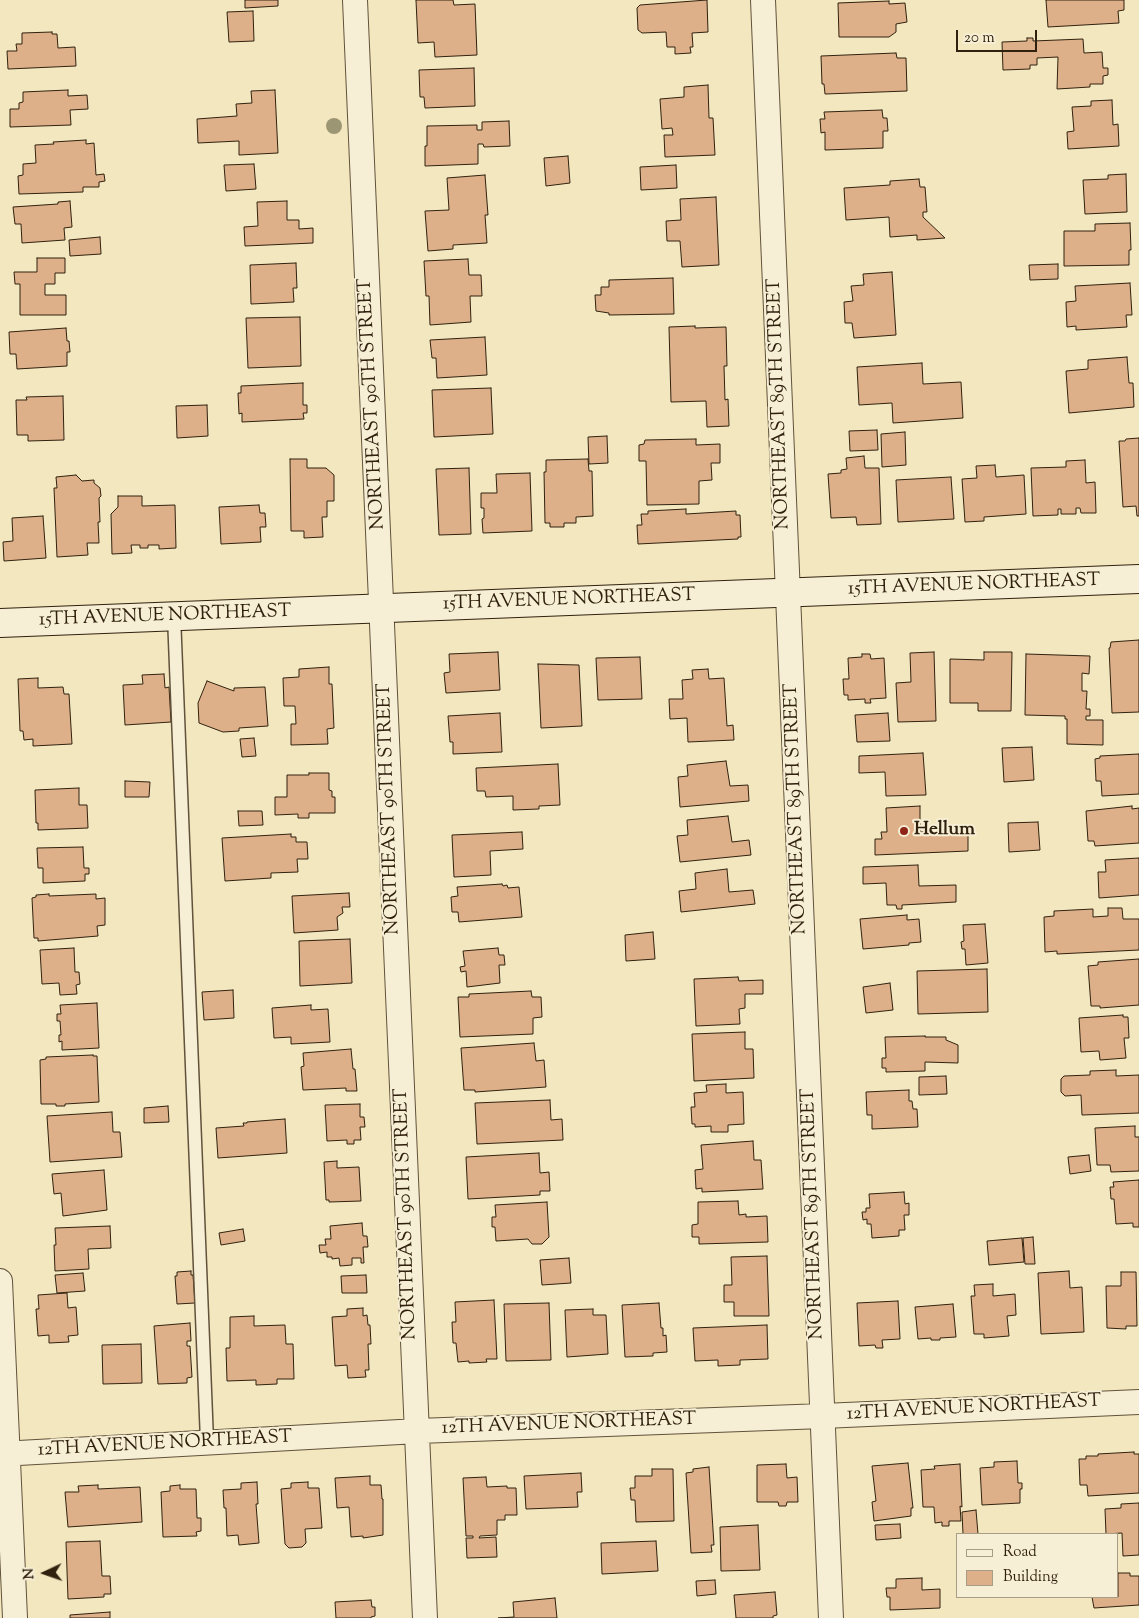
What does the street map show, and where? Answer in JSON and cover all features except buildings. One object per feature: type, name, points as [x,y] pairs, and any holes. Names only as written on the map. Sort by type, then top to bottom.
[{"type":"street","name":"NORTHEAST 90TH STREET","points":[[354,0],[425,1618]]},
{"type":"street","name":"NORTHEAST 89TH STREET","points":[[763,0],[831,1618]]},
{"type":"street","name":"15TH AVENUE NORTHEAST","points":[[0,623],[1139,579]]},
{"type":"street","points":[[0,1282],[4,1453],[15,1618]]},
{"type":"street","name":"12TH AVENUE NORTHEAST","points":[[4,1453],[418,1431],[1139,1402]]},
{"type":"lane","points":[[174,616],[207,1441]]},
{"type":"place","name":"Hellum","points":[[904,831]]}]
